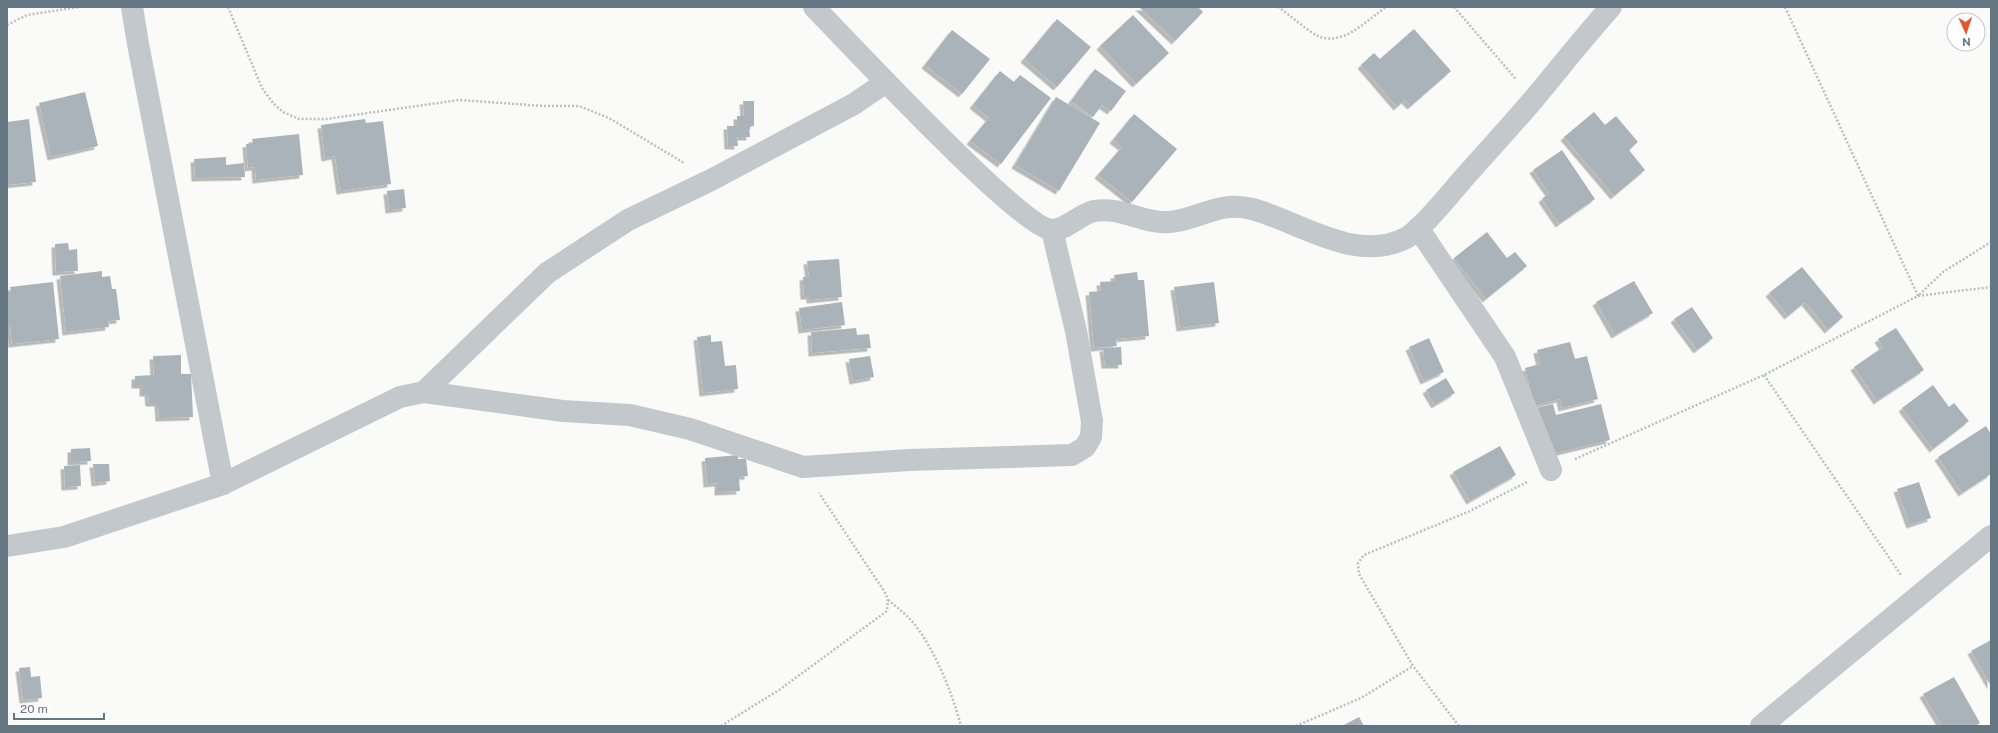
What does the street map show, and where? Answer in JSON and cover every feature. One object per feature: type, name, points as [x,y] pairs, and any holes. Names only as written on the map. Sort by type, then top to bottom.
[{"type":"street","points":[[132,7],[224,484]]},
{"type":"street","points":[[814,7],[886,82],[1002,195],[1044,228],[1052,230],[1061,228],[1090,212],[1105,209],[1119,211],[1159,222],[1169,222],[1214,209],[1232,207],[1251,209],[1322,236],[1353,245],[1370,247],[1389,245],[1409,236],[1418,228],[1533,100],[1611,7]]},
{"type":"street","points":[[424,392],[547,273],[628,220],[711,180],[854,104],[886,82]]},
{"type":"street","points":[[1418,228],[1505,357],[1551,470]]},
{"type":"street","points":[[7,546],[64,537],[224,484],[400,397],[424,392],[563,411],[630,415],[690,429],[803,467],[1003,456],[1072,455],[1085,447],[1091,438],[1092,421],[1076,330],[1052,230]]},
{"type":"street","points":[[1761,726],[1991,536]]},
{"type":"path","points":[[7,25],[27,15],[78,7]]},
{"type":"path","points":[[228,7],[262,88],[273,103],[283,112],[299,119],[326,119],[458,100],[544,106],[579,106],[609,118],[711,180]]},
{"type":"path","points":[[1278,7],[1319,36],[1336,39],[1346,35],[1386,7]]},
{"type":"path","points":[[1454,7],[1533,100]]},
{"type":"path","points":[[1785,7],[1918,296]]},
{"type":"path","points":[[1459,726],[1413,666],[1359,574],[1358,563],[1364,555],[1470,511],[1551,470],[1764,375],[1918,296],[1943,272],[1991,242]]},
{"type":"path","points":[[1918,296],[1991,287]]},
{"type":"path","points":[[1764,375],[1916,597]]},
{"type":"path","points":[[803,467],[888,599],[910,620],[924,637],[943,676],[961,726]]},
{"type":"path","points":[[721,726],[779,690],[887,611],[888,599]]},
{"type":"path","points":[[1296,726],[1361,698],[1413,666]]},
{"type":"building","points":[[1139,7],[1198,7],[1203,12],[1175,41]]},
{"type":"building","points":[[1133,15],[1169,53],[1136,84],[1100,46]]},
{"type":"building","points":[[1057,19],[1091,47],[1057,87],[1024,59]]},
{"type":"building","points":[[1414,29],[1451,71],[1411,106],[1405,100],[1397,107],[1361,65],[1374,53],[1380,59]]},
{"type":"building","points":[[952,30],[990,59],[962,94],[925,65]]},
{"type":"building","points":[[1095,69],[1126,91],[1111,111],[1102,105],[1093,117],[1071,101]]},
{"type":"building","points":[[1000,71],[1014,82],[1020,75],[1051,98],[1001,164],[970,141],[989,118],[973,105]]},
{"type":"building","points":[[85,92],[98,146],[51,157],[39,103]]},
{"type":"building","points":[[1056,97],[1100,123],[1059,191],[1015,165]]},
{"type":"building","points":[[743,101],[754,101],[754,126],[749,127],[750,137],[737,137],[738,146],[728,146],[727,126],[737,126],[737,116],[744,116]]},
{"type":"building","points":[[1594,112],[1605,125],[1616,116],[1638,142],[1629,150],[1645,170],[1614,196],[1564,137]]},
{"type":"building","points":[[1134,114],[1177,149],[1132,202],[1098,175],[1122,147],[1113,140]]},
{"type":"building","points":[[29,119],[36,182],[7,185],[7,122]]},
{"type":"building","points":[[365,119],[366,123],[383,121],[391,184],[340,191],[335,156],[325,158],[321,125]]},
{"type":"building","points":[[299,134],[303,175],[256,180],[255,167],[248,168],[246,144],[253,143],[252,139]]},
{"type":"building","points":[[1562,150],[1595,199],[1559,224],[1542,199],[1549,193],[1533,170]]},
{"type":"building","points":[[226,157],[226,165],[244,163],[245,177],[195,178],[194,159]]},
{"type":"building","points":[[404,189],[406,208],[389,210],[387,191]]},
{"type":"building","points":[[1487,232],[1507,258],[1515,252],[1527,266],[1486,299],[1454,258]]},
{"type":"building","points":[[68,243],[69,250],[77,249],[78,271],[56,272],[55,244]]},
{"type":"building","points":[[839,259],[842,297],[810,300],[810,296],[804,296],[803,277],[809,276],[807,261]]},
{"type":"building","points":[[1802,267],[1843,317],[1828,330],[1805,302],[1788,316],[1769,293]]},
{"type":"building","points":[[102,271],[102,277],[110,276],[112,289],[116,289],[120,320],[108,321],[109,327],[66,332],[60,276]]},
{"type":"building","points":[[1137,272],[1138,280],[1144,280],[1149,336],[1116,339],[1117,346],[1094,348],[1089,292],[1101,291],[1100,282],[1115,281],[1114,275]]},
{"type":"building","points":[[1634,281],[1653,313],[1615,335],[1596,302]]},
{"type":"building","points":[[53,282],[59,339],[12,344],[10,325],[7,325],[7,292],[11,292],[10,287]]},
{"type":"building","points":[[1214,282],[1219,323],[1180,328],[1174,287]]},
{"type":"building","points":[[842,302],[845,325],[802,330],[799,308]]},
{"type":"building","points":[[1692,307],[1713,338],[1697,350],[1674,319]]},
{"type":"building","points":[[856,328],[857,335],[869,334],[871,348],[812,353],[811,332]]},
{"type":"building","points":[[1896,328],[1924,370],[1877,401],[1854,367],[1883,347],[1878,339]]},
{"type":"building","points":[[711,335],[711,342],[722,341],[725,366],[736,365],[738,389],[703,393],[697,337]]},
{"type":"building","points":[[1429,338],[1444,372],[1424,381],[1409,347]]},
{"type":"building","points":[[1570,342],[1575,359],[1587,356],[1598,399],[1562,408],[1560,399],[1534,406],[1525,368],[1540,364],[1537,350]]},
{"type":"building","points":[[1121,347],[1122,365],[1105,365],[1103,348]]},
{"type":"building","points":[[181,355],[181,374],[191,374],[193,417],[159,418],[158,403],[149,403],[148,393],[143,393],[143,385],[135,385],[135,376],[154,375],[153,356]]},
{"type":"building","points":[[870,356],[874,377],[853,381],[849,359]]},
{"type":"building","points":[[1446,378],[1455,393],[1435,405],[1426,390]]},
{"type":"building","points":[[1933,385],[1949,407],[1954,403],[1969,421],[1933,449],[1902,408]]},
{"type":"building","points":[[1553,404],[1556,415],[1601,404],[1610,440],[1548,455],[1536,408]]},
{"type":"building","points":[[1986,426],[1991,434],[1991,474],[1962,493],[1938,457]]},
{"type":"building","points":[[1500,446],[1516,475],[1470,501],[1453,472]]},
{"type":"building","points":[[90,448],[91,461],[71,462],[71,449]]},
{"type":"building","points":[[738,455],[738,459],[746,459],[748,476],[739,477],[740,491],[718,492],[718,483],[707,484],[705,458]]},
{"type":"building","points":[[93,464],[109,464],[110,481],[95,483]]},
{"type":"building","points":[[80,465],[81,486],[65,487],[64,466]]},
{"type":"building","points":[[1919,482],[1931,518],[1910,525],[1897,489]]},
{"type":"building","points":[[1991,640],[1991,686],[1971,651]]},
{"type":"building","points":[[30,667],[31,677],[40,676],[42,698],[23,700],[19,668]]},
{"type":"building","points":[[1954,677],[1980,723],[1975,726],[1942,726],[1923,694]]},
{"type":"building","points":[[1359,717],[1364,726],[1342,726]]}]
